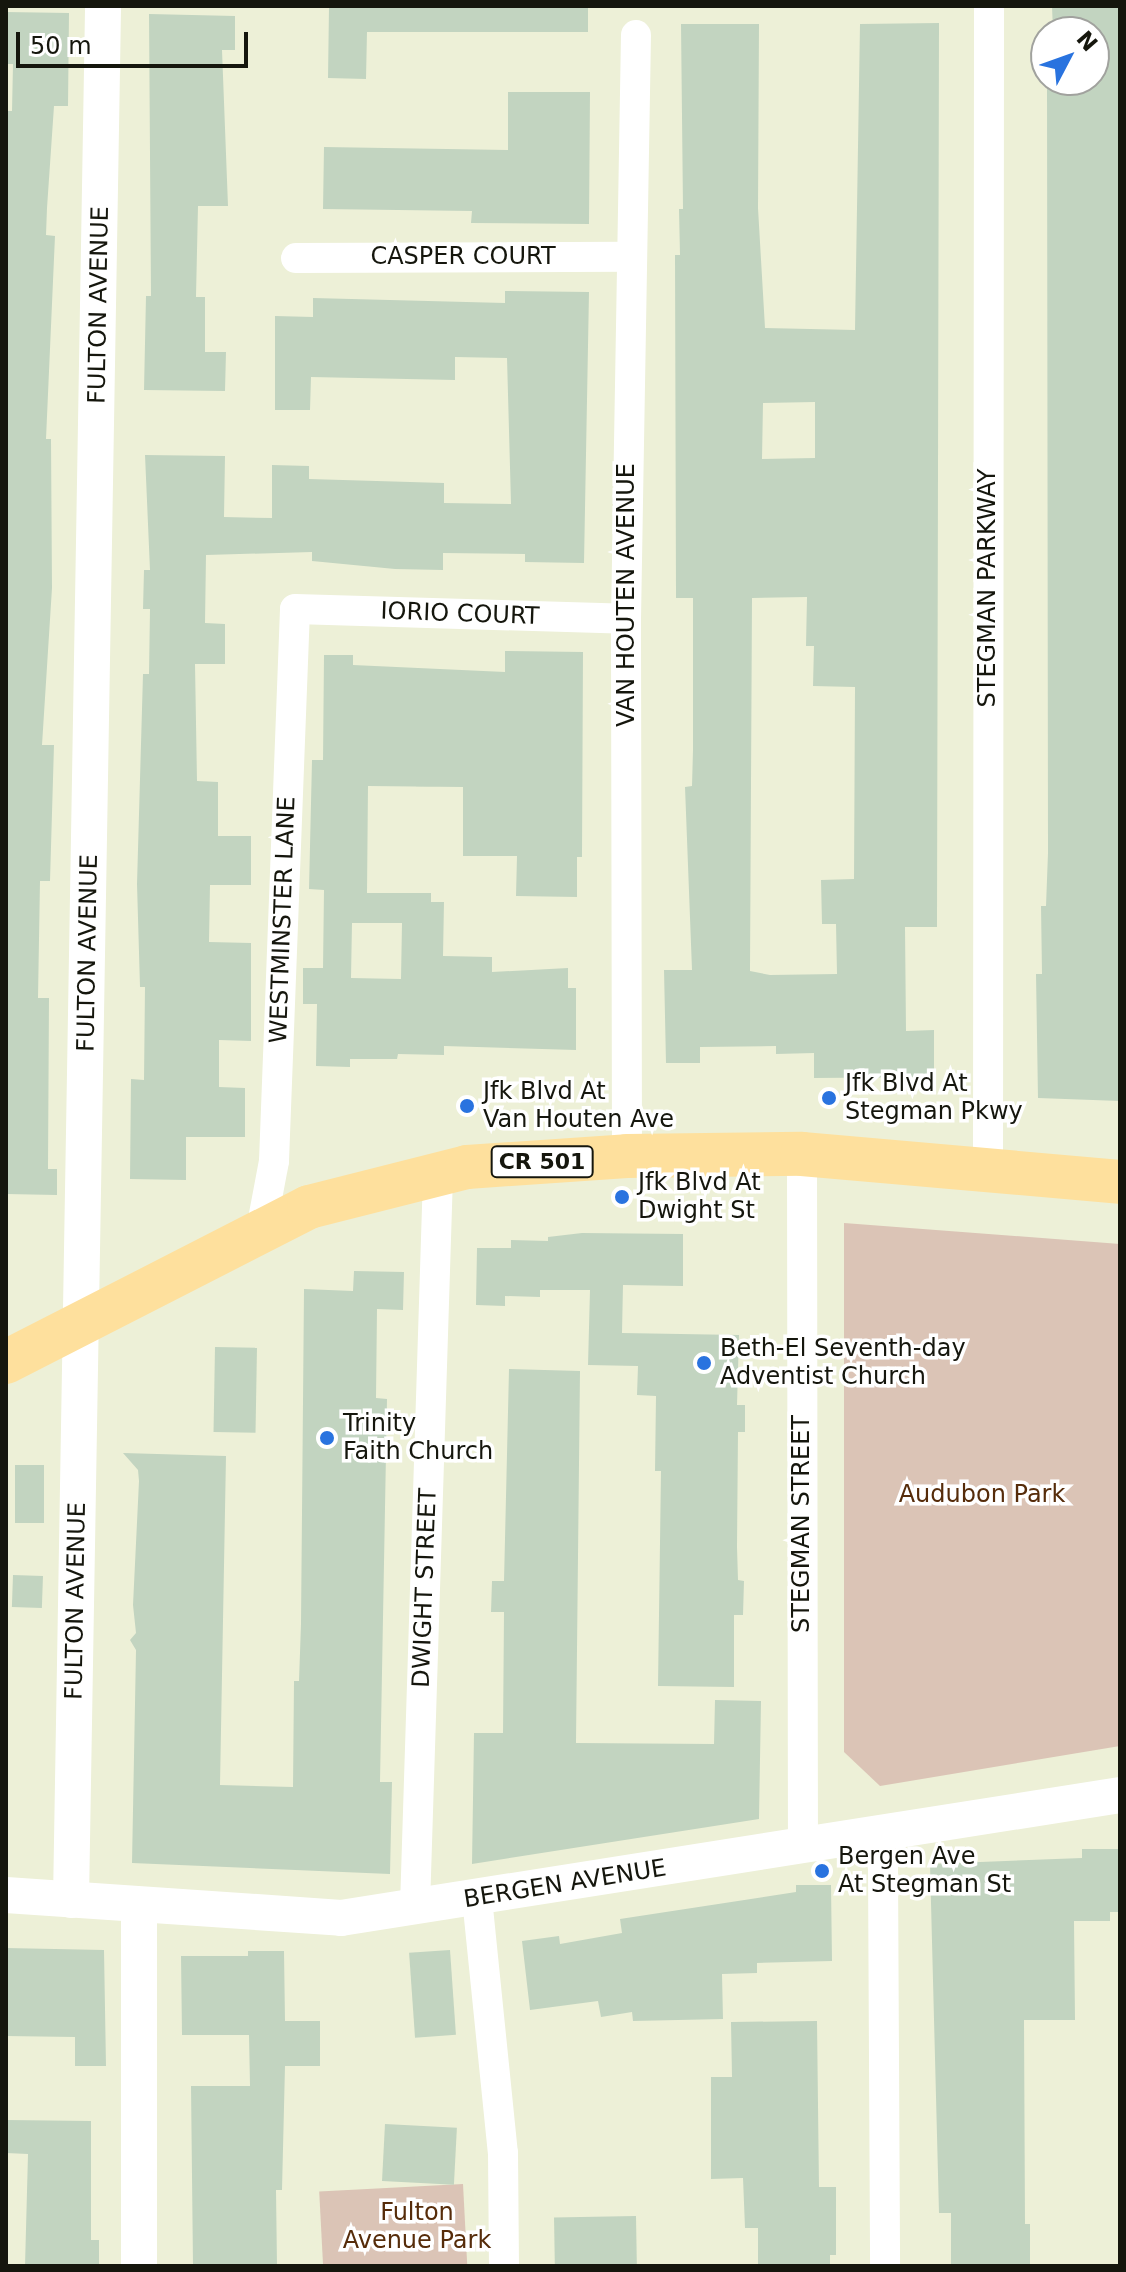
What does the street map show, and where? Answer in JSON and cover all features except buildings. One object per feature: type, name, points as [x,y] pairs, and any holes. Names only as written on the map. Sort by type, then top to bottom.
[{"type":"main road","name":"CR 501","points":[[6,1362],[83,1326],[309,1207],[438,1174],[627,1156],[802,1154],[1120,1182]]},
{"type":"street","name":"FULTON AVENUE","points":[[71,1900],[103,6]]},
{"type":"street","name":"STEGMAN PARKWAY","points":[[988,1171],[989,6]]},
{"type":"street","name":"VAN HOUTEN AVENUE","points":[[627,1156],[626,619],[636,35]]},
{"type":"street","name":"CASPER COURT","points":[[296,258],[630,257]]},
{"type":"street","name":"IORIO COURT","points":[[295,609],[626,619]]},
{"type":"street","name":"WESTMINSTER LANE","points":[[261,1230],[274,1161],[295,609]]},
{"type":"street","name":"STEGMAN STREET","points":[[802,1154],[803,1847]]},
{"type":"street","name":"DWIGHT STREET","points":[[415,1907],[438,1174]]},
{"type":"street","name":"BERGEN AVENUE","points":[[6,1895],[341,1918],[1120,1795]]},
{"type":"street","points":[[877,1834],[883,1868],[885,2266]]},
{"type":"street","points":[[477,1898],[503,2153],[504,2266]]},
{"type":"street","points":[[139,1906],[139,2266]]},
{"type":"green space","name":"Audubon Park","points":[[844,1223],[1120,1244],[1120,1746],[880,1786],[844,1752]]},
{"type":"green space","name":"Fulton Avenue Park","points":[[463,2184],[467,2266],[323,2266],[319,2192]]},
{"type":"place","name":"Jfk Blvd At Stegman Pkwy","points":[[829,1098]]},
{"type":"place","name":"Jfk Blvd At Van Houten Ave","points":[[467,1106]]},
{"type":"place","name":"Jfk Blvd At Dwight St","points":[[622,1197]]},
{"type":"place","name":"Beth-El Seventh-day Adventist Church","points":[[704,1363]]},
{"type":"place","name":"Trinity Faith Church","points":[[327,1438]]},
{"type":"place","name":"Bergen Ave At Stegman St","points":[[822,1871]]}]
